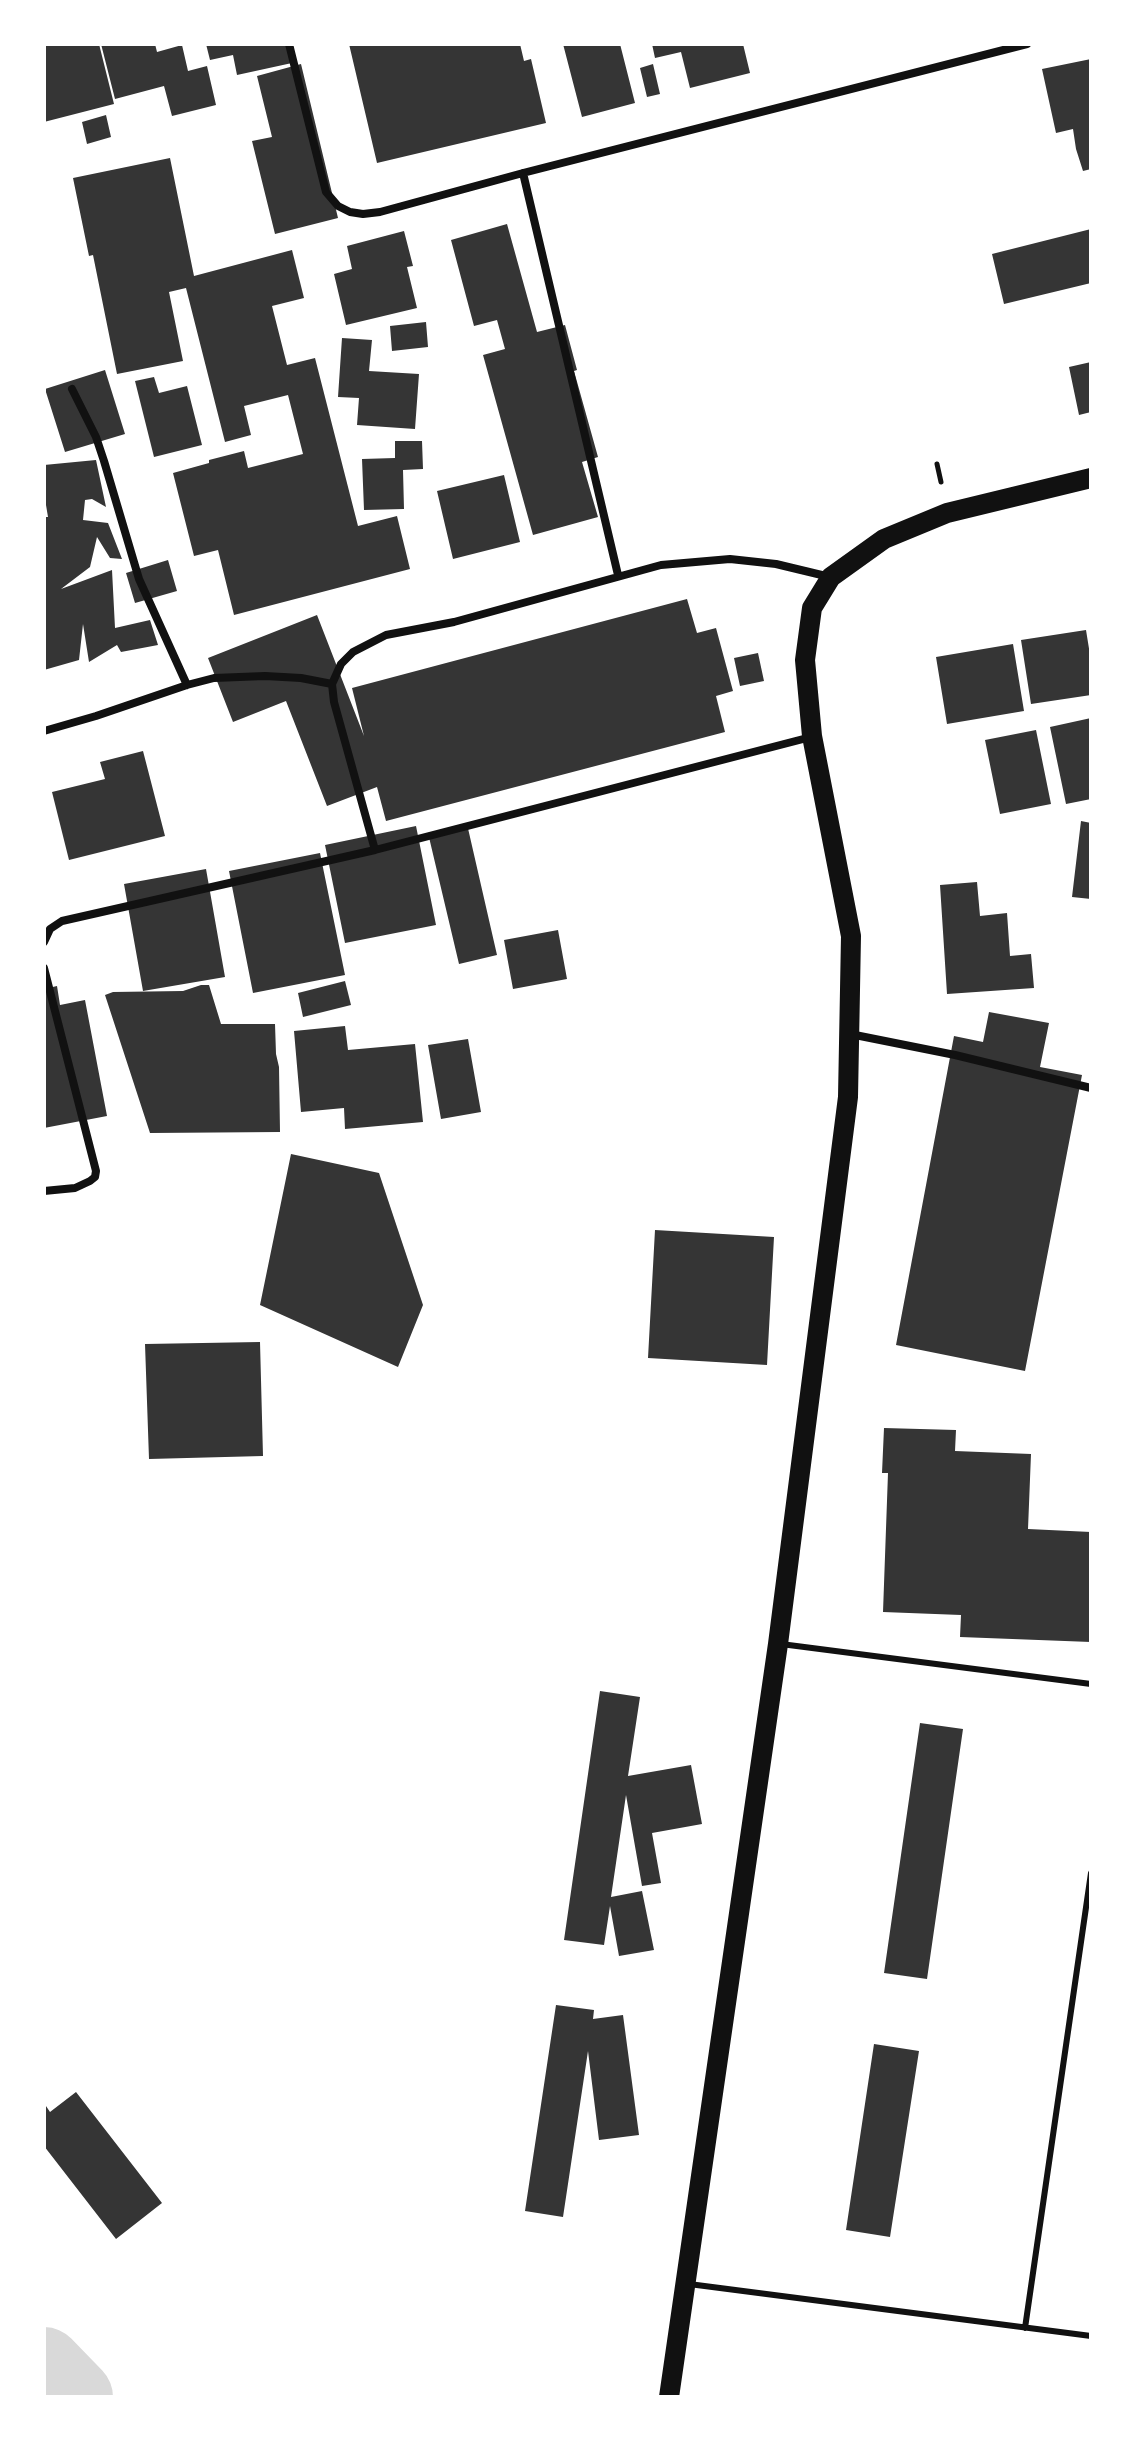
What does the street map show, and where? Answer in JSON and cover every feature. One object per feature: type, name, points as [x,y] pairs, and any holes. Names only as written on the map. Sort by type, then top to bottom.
[{"type":"main road","points":[[669,2397],[778,1644],[848,1097],[851,936],[812,736],[805,660],[812,608],[831,577],[884,539],[947,513],[1091,478]]},
{"type":"street","points":[[289,44],[326,192],[338,206],[363,214],[1027,44]]},
{"type":"street","points":[[523,173],[618,575]]},
{"type":"street","points":[[72,389],[96,437],[139,579],[187,685]]},
{"type":"street","points":[[375,850],[334,702],[332,684],[341,664],[353,652],[386,635],[454,622],[661,565],[730,559],[776,564],[831,577]]},
{"type":"street","points":[[44,731],[214,678],[301,678],[332,684]]},
{"type":"street","points":[[44,942],[50,929],[62,921],[375,850],[812,736]]},
{"type":"street","points":[[44,968],[96,1171],[95,1177],[75,1188],[44,1191]]},
{"type":"street","points":[[849,1034],[955,1055],[1091,1088]]},
{"type":"lane","points":[[778,1644],[1091,1684]]},
{"type":"lane","points":[[1025,2328],[1091,1873]]},
{"type":"lane","points":[[686,2284],[1091,2336]]},
{"type":"building","points":[[44,44],[99,44],[114,104],[44,122]]},
{"type":"building","points":[[101,44],[155,44],[157,52],[182,45],[188,71],[207,66],[216,105],[172,116],[164,86],[115,99]]},
{"type":"building","points":[[206,44],[287,44],[292,63],[237,75],[233,55],[210,60]]},
{"type":"building","points":[[349,44],[520,44],[524,61],[531,59],[546,123],[377,163]]},
{"type":"building","points":[[563,44],[620,44],[635,103],[582,117]]},
{"type":"building","points":[[652,44],[743,44],[750,73],[690,88],[681,52],[655,58]]},
{"type":"building","points":[[1091,59],[1091,169],[1083,171],[1073,129],[1056,133],[1042,69]]},
{"type":"building","points":[[301,64],[338,218],[275,234],[252,141],[272,137],[257,76]]},
{"type":"building","points":[[653,64],[660,94],[647,97],[640,68]]},
{"type":"building","points":[[106,115],[111,137],[87,144],[82,122]]},
{"type":"building","points":[[170,158],[194,276],[292,250],[304,298],[272,306],[287,365],[315,358],[358,526],[397,516],[410,569],[234,615],[218,550],[194,556],[173,473],[244,451],[248,468],[303,454],[288,395],[244,406],[251,435],[225,442],[186,288],[169,292],[183,361],[117,374],[93,255],[89,256],[73,178]]},
{"type":"building","points":[[507,224],[537,332],[565,325],[577,370],[574,371],[598,457],[582,462],[598,517],[533,535],[483,355],[505,349],[497,320],[474,326],[451,240]]},
{"type":"building","points":[[1091,229],[1091,283],[1004,304],[992,254]]},
{"type":"building","points":[[404,231],[413,266],[407,267],[417,308],[346,325],[334,274],[352,269],[347,246]]},
{"type":"building","points":[[426,322],[428,347],[392,351],[390,326]]},
{"type":"building","points":[[342,338],[372,340],[369,371],[419,374],[415,429],[357,425],[359,398],[338,397]]},
{"type":"building","points":[[1091,362],[1091,412],[1079,415],[1069,367]]},
{"type":"building","points":[[105,370],[125,434],[65,452],[45,389]]},
{"type":"building","points":[[154,377],[159,393],[187,386],[202,445],[154,457],[135,381]]},
{"type":"building","points":[[395,441],[422,441],[423,469],[403,470],[404,509],[364,510],[362,459],[395,458]]},
{"type":"building","points":[[96,460],[106,507],[92,499],[85,500],[83,520],[108,523],[122,559],[110,558],[97,537],[90,567],[61,589],[112,570],[115,628],[150,620],[158,645],[121,652],[117,645],[89,662],[83,624],[79,660],[44,670],[44,517],[48,517],[44,465]]},
{"type":"building","points":[[504,475],[520,542],[453,559],[437,491]]},
{"type":"building","points":[[168,560],[177,591],[135,603],[126,573]]},
{"type":"building","points":[[687,599],[697,633],[716,628],[733,691],[716,696],[725,732],[386,821],[377,787],[327,806],[286,701],[233,722],[208,658],[317,615],[364,736],[352,688]]},
{"type":"building","points":[[1086,630],[1091,661],[1091,695],[1031,704],[1021,640]]},
{"type":"building","points":[[1013,644],[1024,711],[947,724],[936,657]]},
{"type":"building","points":[[758,653],[764,681],[740,686],[734,658]]},
{"type":"building","points":[[1091,718],[1091,799],[1066,804],[1050,727]]},
{"type":"building","points":[[1036,730],[1051,804],[1000,814],[985,740]]},
{"type":"building","points":[[143,751],[165,836],[69,860],[52,792],[105,779],[100,762]]},
{"type":"building","points":[[1081,821],[1091,823],[1091,899],[1072,897]]},
{"type":"building","points":[[467,824],[497,955],[459,964],[428,833]]},
{"type":"building","points":[[416,826],[436,925],[345,943],[325,845]]},
{"type":"building","points":[[320,853],[345,975],[253,993],[229,871]]},
{"type":"building","points":[[206,869],[225,977],[143,991],[124,884]]},
{"type":"building","points":[[977,882],[980,916],[1007,913],[1010,956],[1031,954],[1034,988],[947,994],[940,885]]},
{"type":"building","points":[[558,930],[567,979],[513,989],[504,940]]},
{"type":"building","points":[[345,981],[351,1005],[303,1017],[298,993]]},
{"type":"building","points":[[209,985],[221,1024],[275,1024],[280,1132],[150,1133],[105,995],[113,992],[183,991]]},
{"type":"building","points":[[57,986],[60,1005],[85,1000],[107,1116],[44,1128],[44,989]]},
{"type":"building","points":[[989,1012],[1049,1023],[1040,1067],[1082,1075],[1025,1371],[896,1345],[954,1036],[983,1042]]},
{"type":"building","points":[[345,1026],[348,1050],[415,1044],[423,1122],[345,1129],[344,1108],[301,1112],[294,1031]]},
{"type":"building","points":[[468,1039],[481,1112],[441,1119],[428,1045]]},
{"type":"building","points":[[291,1154],[379,1173],[423,1305],[398,1367],[260,1305]]},
{"type":"building","points":[[655,1230],[774,1237],[767,1365],[648,1358]]},
{"type":"building","points":[[260,1342],[263,1456],[149,1459],[145,1344]]},
{"type":"building","points":[[884,1428],[956,1430],[955,1451],[1031,1454],[1028,1529],[1091,1532],[1091,1642],[960,1637],[961,1615],[883,1612],[888,1473],[882,1473]]},
{"type":"building","points":[[600,1691],[640,1697],[628,1776],[691,1765],[702,1824],[652,1833],[661,1883],[642,1886],[626,1795],[611,1897],[642,1891],[654,1950],[619,1956],[610,1906],[604,1945],[564,1940]]},
{"type":"building","points":[[920,1723],[963,1729],[927,1979],[884,1973]]},
{"type":"building","points":[[556,2005],[594,2010],[593,2019],[623,2015],[639,2135],[599,2140],[588,2051],[563,2217],[525,2211]]},
{"type":"building","points":[[874,2044],[919,2051],[890,2237],[846,2230]]},
{"type":"building","points":[[76,2092],[162,2203],[116,2239],[44,2146],[44,2103],[50,2112]]},
{"type":"waterway","points":[[44,2365],[75,2397]]}]
